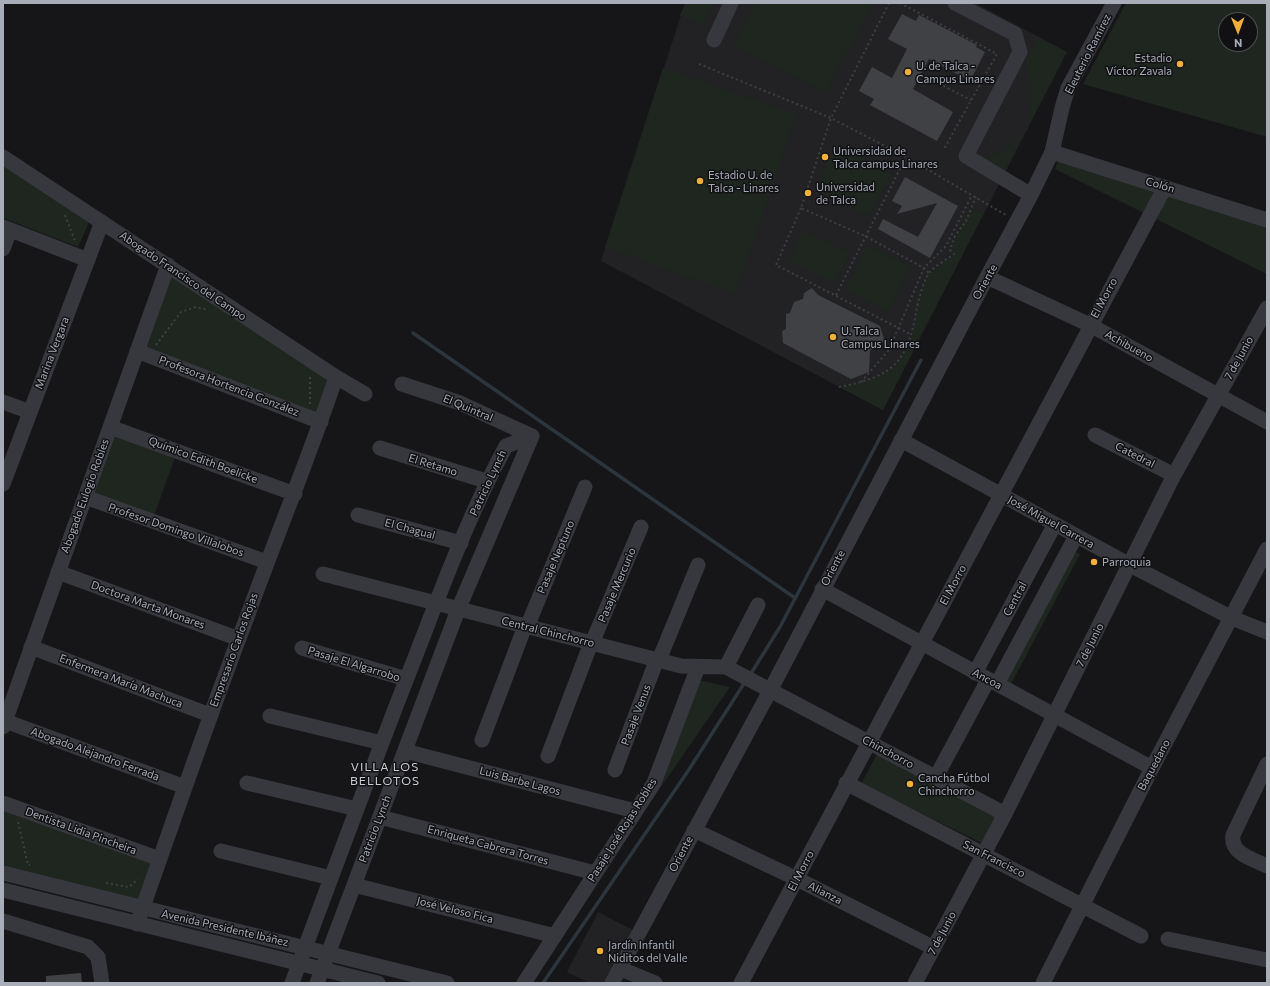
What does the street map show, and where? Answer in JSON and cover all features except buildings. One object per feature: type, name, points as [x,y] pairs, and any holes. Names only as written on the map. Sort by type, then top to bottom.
[{"type":"street","points":[[714,40],[731,3]]},
{"type":"street","points":[[955,3],[1015,34],[1020,52],[966,156],[1031,195]]},
{"type":"street","name":"Eleuterio Ramírez","points":[[1052,152],[1068,88],[1114,3]]},
{"type":"street","name":"Oriente","points":[[612,983],[621,969],[694,830],[771,690],[822,589],[987,277],[1018,222],[1052,152]]},
{"type":"street","name":"Colón","points":[[1052,152],[1267,220]]},
{"type":"street","name":"Abogado Francisco del Campo","points":[[3,156],[336,377],[365,394]]},
{"type":"street","name":"El Morro","points":[[747,981],[846,783],[1165,187]]},
{"type":"street","name":"Marina Vergara","points":[[3,484],[30,412],[81,258],[102,222]]},
{"type":"street","points":[[3,249],[7,228],[81,258]]},
{"type":"street","name":"Abogado Eulogio Robles","points":[[4,724],[110,427],[143,353],[168,265]]},
{"type":"street","name":"Achibueno","points":[[987,277],[1090,325],[1267,422]]},
{"type":"street","name":"7 de Junio","points":[[915,983],[1005,814],[1055,716],[1174,475],[1267,308]]},
{"type":"street","name":"Profesora Hortencia González","points":[[143,353],[316,420]]},
{"type":"street","name":"Empresario Carlos Rojas","points":[[137,924],[210,715],[267,562],[295,494],[316,420],[336,377]]},
{"type":"street","name":"El Quintral","points":[[402,384],[460,403],[532,436]]},
{"type":"street","points":[[3,402],[30,412]]},
{"type":"street","name":"Químico Edith Boelicke","points":[[110,427],[295,494]]},
{"type":"street","name":"Catedral","points":[[1095,435],[1174,475]]},
{"type":"street","name":"Patricio Lynch","points":[[292,983],[406,680],[486,481],[506,446],[532,436]]},
{"type":"street","name":"Patricio Lynch","points":[[317,983],[458,610],[532,436]]},
{"type":"street","name":"José Miguel Carrera","points":[[901,440],[1130,565],[1232,618],[1267,632]]},
{"type":"street","name":"El Retamo","points":[[380,448],[486,481]]},
{"type":"street","name":"Pasaje Neptuno","points":[[482,740],[526,627],[585,487]]},
{"type":"street","name":"Profesor Domingo Villalobos","points":[[85,497],[267,562]]},
{"type":"street","name":"El Chagual","points":[[358,515],[461,543]]},
{"type":"street","name":"Central","points":[[936,778],[986,679],[1055,524]]},
{"type":"street","name":"Pasaje Mercurio","points":[[548,756],[592,643],[641,527]]},
{"type":"street","name":"Central","points":[[986,679],[1076,536]]},
{"type":"street","name":"Baquedano","points":[[1043,983],[1152,768],[1267,549]]},
{"type":"street","name":"Pasaje Venus","points":[[615,770],[658,660],[698,565]]},
{"type":"street","name":"Doctora Marta Monares","points":[[58,572],[239,638]]},
{"type":"street","name":"Central Chinchorro","points":[[323,574],[458,610],[658,660],[686,666],[731,669],[771,690]]},
{"type":"street","name":"Ancoa","points":[[822,589],[1152,768]]},
{"type":"street","points":[[731,669],[758,605]]},
{"type":"street","name":"Enfermera María Machuca","points":[[31,647],[210,715]]},
{"type":"street","name":"Pasaje El Algarrobo","points":[[302,648],[406,680]]},
{"type":"street","name":"Pasaje José Rojas Robles","points":[[524,983],[654,783],[698,667]]},
{"type":"street","name":"Chinchorro","points":[[771,690],[1005,814]]},
{"type":"street","points":[[270,716],[382,744]]},
{"type":"street","name":"Abogado Alejandro Ferrada","points":[[4,724],[185,787]]},
{"type":"street","name":"Luis Barbe Lagos","points":[[405,751],[635,811]]},
{"type":"street","points":[[1267,764],[1233,835],[1233,846],[1242,854],[1267,866]]},
{"type":"street","points":[[247,783],[357,809]]},
{"type":"street","name":"San Francisco","points":[[846,783],[1083,904],[1141,936]]},
{"type":"street","name":"Dentista Lidia Pincheira","points":[[3,803],[160,859]]},
{"type":"street","name":"Enriqueta Cabrera Torres","points":[[380,817],[596,873]]},
{"type":"street","name":"Alianza","points":[[694,830],[797,879],[934,948]]},
{"type":"street","points":[[221,851],[331,878]]},
{"type":"street","name":"Avenida Presidente Ibáñez","points":[[3,873],[447,983]]},
{"type":"street","name":"José Veloso Fica","points":[[354,884],[555,936]]},
{"type":"street","name":"Avenida Presidente Ibáñez","points":[[3,890],[378,983]]},
{"type":"street","points":[[3,921],[88,947],[98,957],[102,983]]},
{"type":"street","points":[[1168,940],[1267,960]]},
{"type":"street","points":[[621,969],[655,983]]},
{"type":"path","points":[[889,3],[831,118],[801,208],[776,264],[912,335]]},
{"type":"path","points":[[900,3],[997,54],[944,149]]},
{"type":"path","points":[[699,64],[831,118],[906,157],[1018,222]]},
{"type":"path","points":[[930,79],[970,100]]},
{"type":"path","points":[[836,294],[864,236],[906,157]]},
{"type":"path","points":[[861,382],[889,350],[924,268],[946,246],[972,195]]},
{"type":"path","points":[[838,387],[878,377],[896,365],[912,335],[919,300],[929,273],[954,254],[950,250],[955,236],[966,221],[976,198]]},
{"type":"path","points":[[801,208],[864,236],[924,268],[929,273]]},
{"type":"path","points":[[65,213],[81,258]]},
{"type":"path","points":[[143,353],[181,312],[196,306],[209,310]]},
{"type":"path","points":[[306,373],[310,378],[316,420]]},
{"type":"path","points":[[18,820],[28,864],[35,866]]},
{"type":"path","points":[[98,882],[129,887],[141,877]]},
{"type":"shaded area","name":"Universidad de Talca","points":[[685,3],[975,3],[1067,52],[883,410],[601,261]]},
{"type":"shaded area","points":[[685,3],[713,3],[704,25],[680,16]]},
{"type":"shaded area","points":[[754,3],[873,3],[825,93],[734,45]]},
{"type":"shaded area","name":"Estadio Víctor Zavala","points":[[1126,3],[1267,3],[1267,137],[1083,84]]},
{"type":"shaded area","points":[[1038,37],[1067,52],[1004,171],[980,160],[1010,146],[1018,139],[1024,130],[1028,121],[1031,101],[1025,61]]},
{"type":"shaded area","name":"Estadio U. de Talca - Linares","points":[[663,68],[797,114],[735,294],[605,247]]},
{"type":"shaded area","points":[[836,143],[892,174],[869,216],[816,189]]},
{"type":"shaded area","points":[[1059,158],[1267,222],[1267,274],[1055,169]]},
{"type":"shaded area","points":[[3,163],[90,220],[78,247],[3,218]]},
{"type":"shaded area","points":[[970,209],[983,214],[883,410],[839,387],[857,383],[884,373],[902,356],[913,329],[925,280],[932,270],[954,254],[950,250]]},
{"type":"shaded area","points":[[803,230],[849,253],[835,284],[790,261]]},
{"type":"shaded area","points":[[868,245],[911,267],[888,312],[845,290]]},
{"type":"shaded area","points":[[170,275],[329,379],[317,415],[143,348]]},
{"type":"shaded area","points":[[112,434],[175,457],[154,516],[93,495]]},
{"type":"shaded area","points":[[1063,546],[1080,554],[1009,688],[994,680]]},
{"type":"shaded area","points":[[698,680],[730,687],[661,787]]},
{"type":"shaded area","points":[[879,750],[999,813],[982,843],[861,784]]},
{"type":"shaded area","points":[[3,808],[154,862],[139,903],[3,870]]},
{"type":"shaded area","name":"Jardín Infantil Niditos del Valle","points":[[598,912],[633,930],[606,983],[589,983],[567,972]]},
{"type":"waterway","points":[[413,333],[795,598]]},
{"type":"waterway","points":[[750,675],[780,627],[921,360]]},
{"type":"waterway","points":[[543,983],[688,771],[745,682]]},
{"type":"place","name":"Estadio Víctor Zavala","points":[[1180,64]]},
{"type":"place","name":"U. de Talca - Campus Linares","points":[[908,72]]},
{"type":"place","name":"Universidad de Talca campus Linares","points":[[825,157]]},
{"type":"place","name":"Estadio U. de Talca - Linares","points":[[700,181]]},
{"type":"place","name":"Universidad de Talca","points":[[808,193]]},
{"type":"place","name":"U. Talca Campus Linares","points":[[833,337]]},
{"type":"place","name":"Parroquia","points":[[1094,562]]},
{"type":"place","name":"Cancha Fútbol Chinchorro","points":[[910,784]]},
{"type":"place","name":"Jardín Infantil Niditos del Valle","points":[[600,951]]},
{"type":"district","name":"VILLA LOS BELLOTOS","points":[[385,774]]}]
